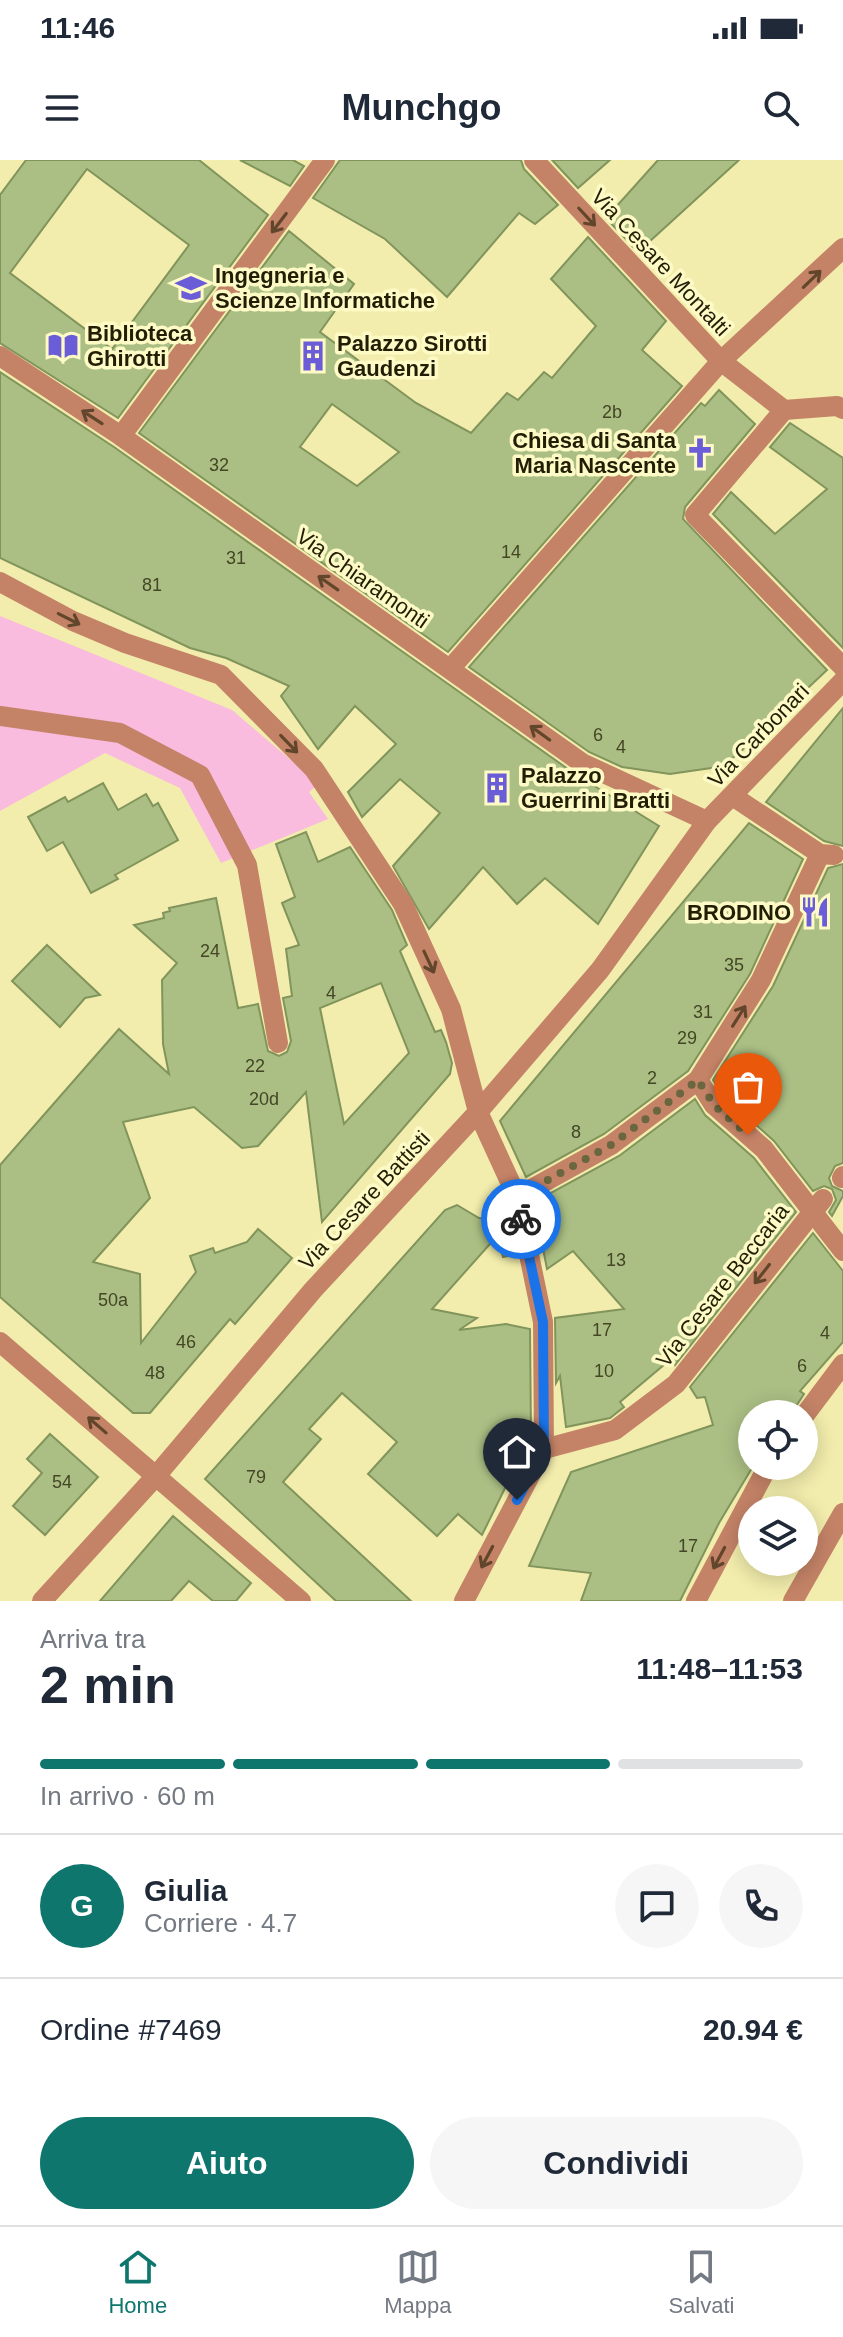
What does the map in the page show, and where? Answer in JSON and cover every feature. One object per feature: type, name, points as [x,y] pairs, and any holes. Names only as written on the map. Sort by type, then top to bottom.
[{"type":"street","name":"Via Cesare Montalti","points":[[534,160],[721,361],[784,410]]},
{"type":"street","points":[[121,436],[320,162]]},
{"type":"street","points":[[450,669],[721,361],[781,309],[843,248]]},
{"type":"street","name":"Via Chiaramonti","points":[[0,356],[121,436],[582,763],[707,821]]},
{"type":"street","points":[[843,409],[837,406],[784,410],[695,515],[843,667]]},
{"type":"street","points":[[0,582],[112,638],[221,675],[314,769],[403,904],[451,1009],[478,1112],[517,1197],[543,1322],[544,1449],[464,1601]]},
{"type":"street","name":"Via Carbonari","points":[[707,821],[734,797],[843,681]]},
{"type":"street","points":[[0,716],[120,733],[200,775],[247,865],[278,1043]]},
{"type":"street","points":[[517,1197],[611,1145],[698,1080],[761,980],[827,854],[734,797]]},
{"type":"street","name":"Via Cesare Battisti","points":[[42,1601],[156,1476],[313,1290],[478,1112],[600,970],[707,821]]},
{"type":"street","points":[[698,1080],[714,1105],[764,1149],[816,1206],[843,1251]]},
{"type":"street","name":"Via Cesare Beccaria","points":[[544,1449],[615,1430],[676,1384],[816,1206]]},
{"type":"street","points":[[0,1342],[301,1601]]},
{"type":"street","points":[[816,1400],[843,1364]]},
{"type":"street","points":[[696,1601],[761,1480]]},
{"type":"street","points":[[793,1601],[843,1513]]},
{"type":"shaded area","points":[[0,616],[232,710],[305,772],[315,787],[309,792],[328,819],[221,863],[180,788],[105,753],[0,811]]},
{"type":"building","name":"Ingegneria e Scienze Informatiche","points":[[26,160],[199,160],[268,215],[118,418],[0,343],[0,195]],"holes":[[[87,169],[189,245],[112,349],[10,273]]]},
{"type":"building","points":[[240,160],[293,160],[304,166],[290,186]]},
{"type":"building","points":[[340,160],[521,160],[524,169],[558,205],[535,224],[519,213],[447,297],[385,239],[313,198]]},
{"type":"building","points":[[552,160],[610,160],[578,188]]},
{"type":"building","points":[[658,160],[739,160],[638,252],[606,218]]},
{"type":"building","points":[[289,231],[354,284],[320,332],[416,403],[471,433],[507,393],[518,400],[544,372],[552,378],[596,326],[551,279],[588,237],[666,321],[642,350],[682,386],[448,652],[139,433]],"holes":[[[332,404],[399,452],[357,486],[300,447]]]},
{"type":"building","points":[[0,372],[114,447],[575,774],[659,826],[598,924],[545,878],[517,904],[483,867],[429,929],[393,866],[440,813],[400,779],[362,817],[348,792],[396,744],[355,706],[318,749],[281,696],[289,686],[226,658],[190,648],[0,558]]},
{"type":"building","points":[[719,390],[755,424],[685,507],[683,519],[827,670],[737,755],[718,767],[670,774],[622,767],[589,752],[469,667],[701,403],[705,406]]},
{"type":"building","points":[[790,423],[843,458],[843,648],[713,514],[731,492],[775,534],[827,489],[770,447]]},
{"type":"building","points":[[843,708],[843,846],[824,841],[766,802]]},
{"type":"building","points":[[103,783],[118,810],[146,794],[153,806],[158,803],[178,840],[115,875],[118,879],[91,893],[63,842],[47,851],[28,817],[65,797],[68,802]]},
{"type":"building","points":[[749,823],[803,859],[750,974],[688,1071],[604,1134],[526,1177],[500,1121]]},
{"type":"building","points":[[306,832],[318,862],[350,847],[392,910],[407,945],[400,951],[435,1032],[441,1030],[446,1042],[452,1063],[450,1074],[322,1222],[306,1092],[258,1146],[242,1148],[194,1107],[123,1122],[150,1198],[93,1262],[140,1274],[141,1343],[196,1272],[190,1256],[213,1248],[215,1253],[247,1242],[258,1229],[292,1258],[235,1324],[230,1319],[150,1413],[133,1413],[0,1297],[0,1165],[119,1029],[169,1074],[163,1044],[162,980],[177,963],[134,925],[164,918],[163,913],[170,911],[169,908],[216,898],[238,1008],[258,1004],[268,1051],[279,1056],[287,1052],[291,1041],[283,998],[292,996],[286,949],[299,945],[282,903],[295,897],[276,844]],"holes":[[[381,983],[409,1053],[344,1124],[320,1008]]]},
{"type":"building","points":[[843,864],[843,1163],[835,1166],[829,1178],[832,1186],[843,1191],[843,1196],[832,1216],[829,1212],[836,1200],[832,1189],[824,1186],[813,1191],[774,1141],[724,1096],[713,1080],[773,986],[828,868]]},
{"type":"building","points":[[47,945],[100,995],[85,998],[60,1027],[12,981]]},
{"type":"building","points":[[695,1099],[705,1115],[754,1158],[796,1212],[675,1365],[671,1359],[620,1402],[624,1407],[610,1418],[566,1427],[560,1376],[556,1383],[555,1318],[624,1309],[573,1251],[547,1269],[534,1202],[619,1156]]},
{"type":"building","points":[[457,1205],[479,1218],[509,1222],[516,1254],[503,1257],[497,1236],[432,1309],[477,1318],[459,1330],[506,1324],[530,1329],[531,1435],[482,1535],[458,1514],[437,1536],[368,1474],[397,1442],[342,1393],[309,1429],[321,1439],[283,1482],[411,1601],[336,1601],[205,1479],[445,1210]]},
{"type":"building","points":[[813,1233],[843,1271],[843,1342],[800,1391],[804,1394],[800,1400],[738,1400],[738,1480],[745,1480],[719,1523],[680,1601],[581,1601],[591,1573],[529,1566],[571,1472],[713,1425],[705,1397],[697,1398],[690,1387]]},
{"type":"building","points":[[50,1434],[98,1477],[45,1535],[13,1506],[42,1473],[27,1459]]},
{"type":"building","points":[[173,1516],[251,1583],[236,1601],[213,1601],[189,1581],[171,1601],[100,1601]]},
{"type":"way so far","points":[[521,1219],[517,1197],[611,1145],[698,1080],[714,1105],[748,1135]]},
{"type":"place","name":"Ingegneria e Scienze Informatiche","points":[[191,288]]},
{"type":"place","name":"Biblioteca Ghirotti","points":[[63,346]]},
{"type":"place","name":"Palazzo Sirotti Gaudenzi","points":[[313,356]]},
{"type":"place","name":"Chiesa di Santa Maria Nascente","points":[[700,453]]},
{"type":"place","name":"Palazzo Guerrini Bratti","points":[[497,788]]},
{"type":"place","name":"BRODINO","points":[[815,912]]},
{"type":"route","points":[[517,1500],[544,1449],[543,1322],[521,1219]]}]
